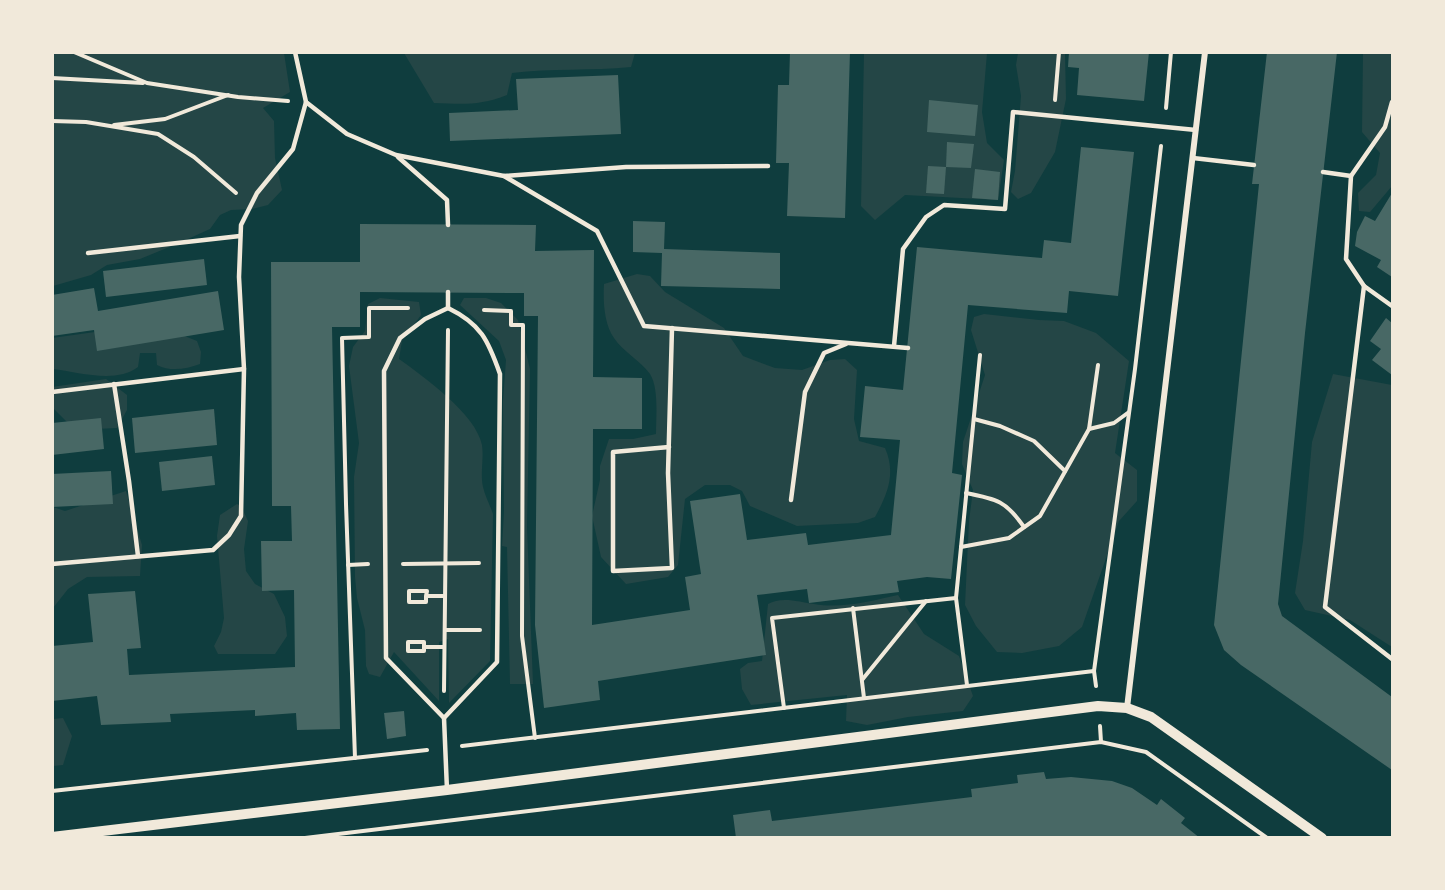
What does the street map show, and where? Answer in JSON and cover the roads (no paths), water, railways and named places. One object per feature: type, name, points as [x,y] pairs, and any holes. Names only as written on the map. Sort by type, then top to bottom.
[{"type":"street","points":[[1126,708],[1205,52]]},
{"type":"street","points":[[52,837],[447,790],[1098,706],[1126,708],[1151,717],[1322,837]]},
{"type":"lane","points":[[52,564],[213,550],[229,536],[241,516],[244,369],[239,277],[241,225],[256,193],[293,149],[306,102],[295,52]]},
{"type":"lane","points":[[306,102],[347,134],[396,156],[504,176],[626,167],[768,166]]},
{"type":"lane","points":[[1392,102],[1385,127],[1351,176],[1346,259],[1364,286],[1392,306]]},
{"type":"lane","points":[[894,346],[903,249],[926,217],[944,205],[1005,209],[1013,112],[1196,130]]},
{"type":"lane","points":[[396,156],[447,200],[448,225]]},
{"type":"lane","points":[[1193,158],[1254,165]]},
{"type":"lane","points":[[1323,172],[1351,176]]},
{"type":"lane","points":[[504,176],[597,231],[644,326],[908,348]]},
{"type":"lane","points":[[88,253],[240,236]]},
{"type":"lane","points":[[1364,286],[1325,607],[1392,659]]},
{"type":"lane","points":[[448,292],[448,308]]},
{"type":"lane","points":[[447,790],[444,718],[497,662],[500,374],[489,345],[468,318],[448,308]]},
{"type":"lane","points":[[444,718],[386,658],[384,371],[400,338],[425,319],[448,308]]},
{"type":"lane","points":[[669,447],[613,452],[613,571],[672,568],[669,447],[672,328]]},
{"type":"lane","points":[[791,500],[805,392],[824,353],[849,343]]},
{"type":"lane","points":[[52,392],[244,369]]},
{"type":"lane","points":[[114,384],[138,556]]}]
